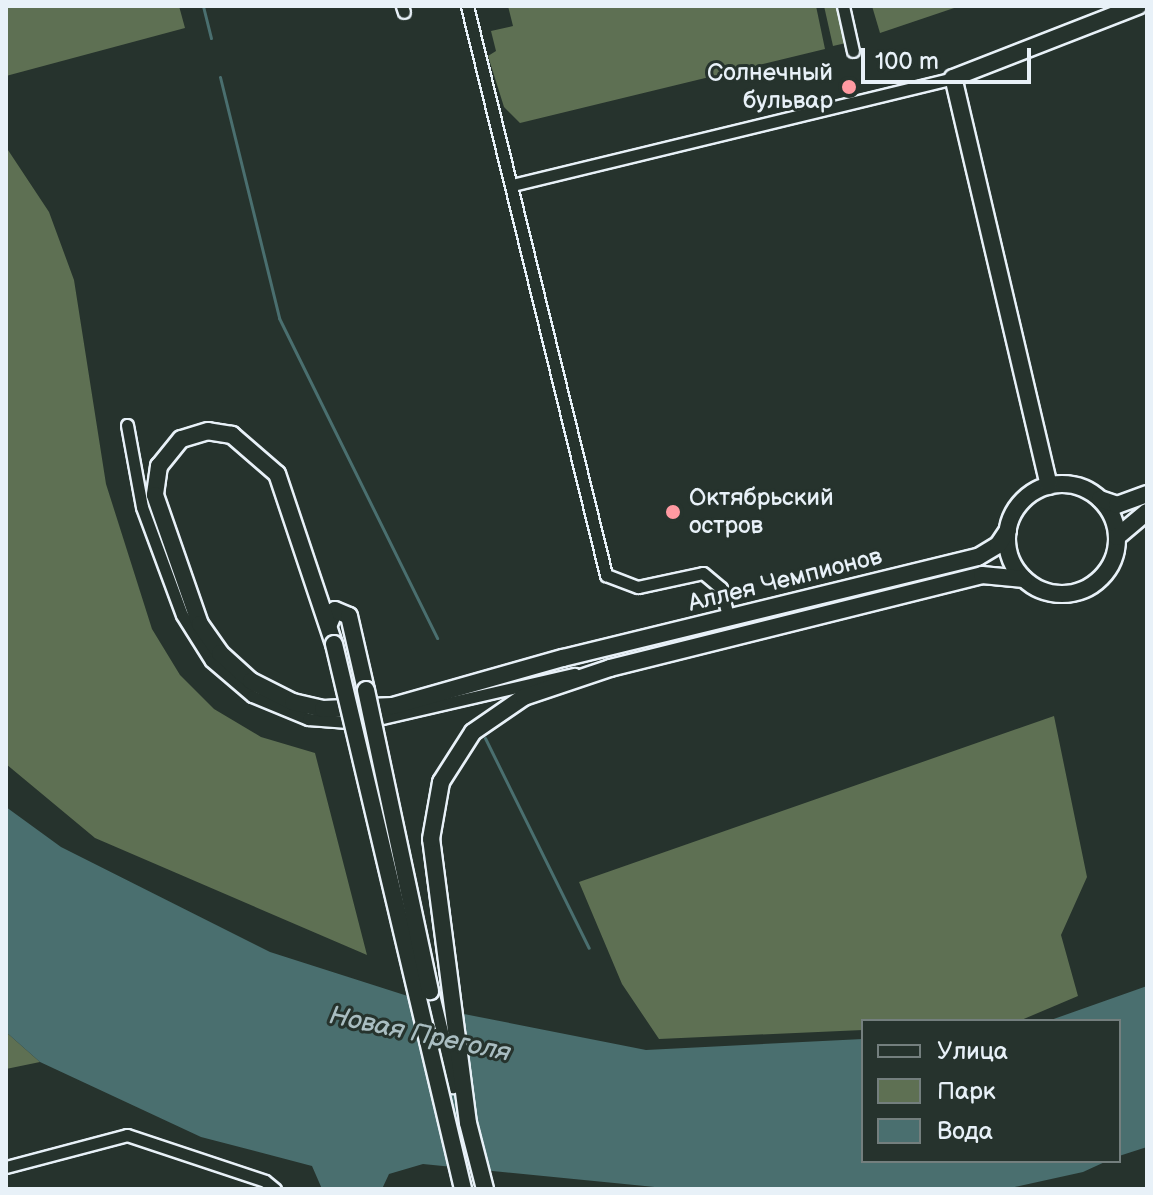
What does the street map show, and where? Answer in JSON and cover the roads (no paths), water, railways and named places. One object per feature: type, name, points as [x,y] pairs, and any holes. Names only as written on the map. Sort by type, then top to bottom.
[{"type":"main road","points":[[1138,6],[953,78],[1049,486],[1081,487],[1099,499],[1117,505],[1147,494]]},
{"type":"main road","name":"Аллея Чемпионов","points":[[463,1189],[334,644],[329,624],[277,474],[246,443],[226,433],[201,431],[175,444],[159,466],[155,488],[182,583],[215,647],[267,691],[323,709],[376,709],[563,658],[978,557],[989,553],[1008,530],[1022,501],[1049,486]]},
{"type":"main road","points":[[1099,499],[1112,516],[1117,537]]},
{"type":"main road","name":"Аллея Чемпионов","points":[[468,1123],[431,839],[436,797],[459,748],[510,704],[610,668],[982,575],[1024,579],[1053,593],[1085,589],[1109,568],[1117,537],[1147,512]]},
{"type":"main road","points":[[1008,530],[1008,551],[1024,579]]},
{"type":"main road","points":[[329,624],[335,610],[344,611],[354,639],[430,991],[454,1090],[468,1123],[485,1189]]},
{"type":"street","points":[[467,6],[606,575],[638,587],[703,573],[721,588],[729,619]]},
{"type":"street","points":[[843,6],[853,51]]},
{"type":"street","points":[[512,185],[953,78]]},
{"type":"street","points":[[127,425],[142,507],[189,630],[227,677],[274,708],[321,721],[378,721],[610,668]]},
{"type":"street","points":[[6,1167],[127,1135],[265,1181],[275,1189]]},
{"type":"water","name":"Новая Преголя","points":[[6,807],[61,847],[270,952],[464,1014],[646,1050],[861,1039],[861,1163],[1103,1163],[1083,1172],[1006,1189],[675,1189],[423,1164],[389,1174],[382,1189],[322,1189],[312,1166],[201,1137],[40,1062],[6,1032]]},
{"type":"water","points":[[1147,986],[1147,1147],[1121,1155],[1121,1019],[1054,1019]]},
{"type":"waterway","points":[[203,6],[211,38]]},
{"type":"waterway","points":[[220,77],[279,318],[437,638]]},
{"type":"waterway","points":[[485,738],[589,948]]},
{"type":"place","name":"Солнечный бульвар","points":[[849,87]]},
{"type":"place","name":"Октябрьский остров","points":[[673,512]]}]
